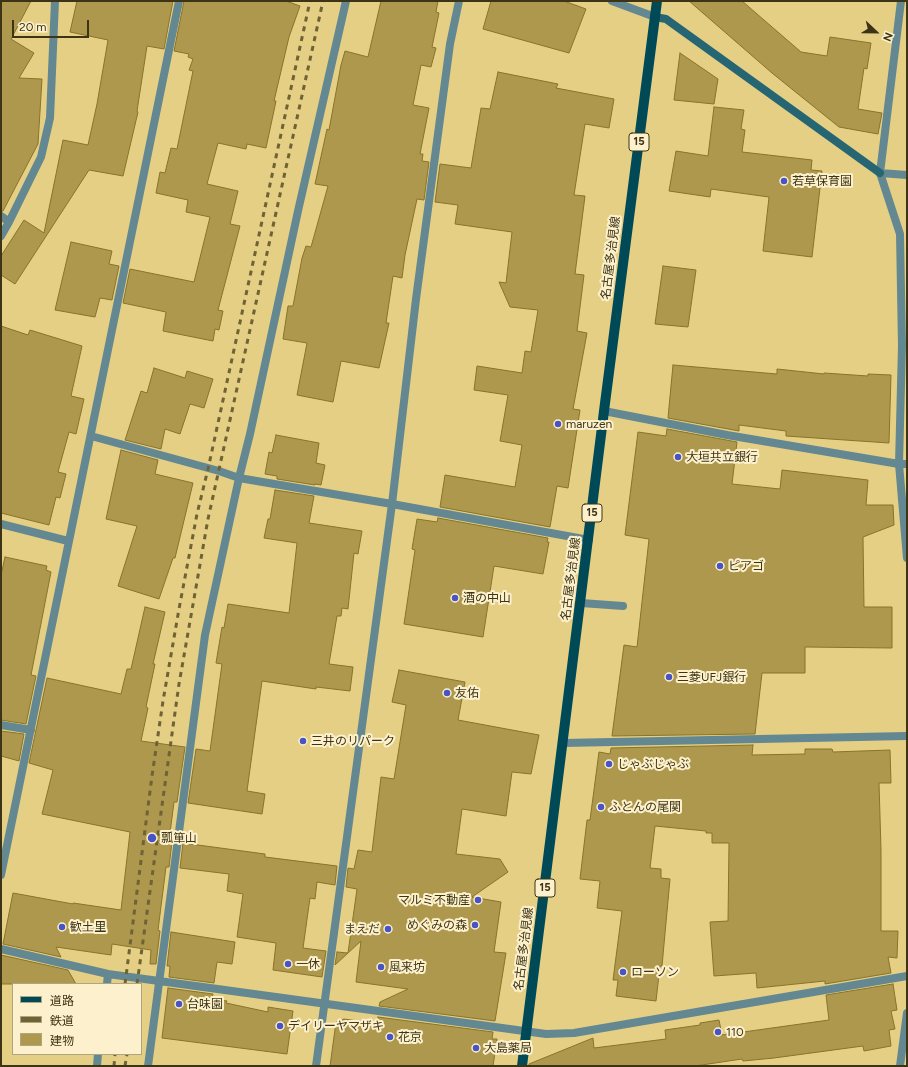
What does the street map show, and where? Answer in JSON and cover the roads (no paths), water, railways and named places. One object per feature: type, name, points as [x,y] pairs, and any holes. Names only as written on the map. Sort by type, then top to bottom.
[{"type":"main road","name":"名古屋多治見線","points":[[522,1066],[657,1]]},
{"type":"street","points":[[1,236],[41,157],[50,118],[55,1]]},
{"type":"street","points":[[1,875],[179,1]]},
{"type":"street","points":[[148,1066],[205,635],[298,211],[346,1]]},
{"type":"street","points":[[316,1066],[392,504],[416,299],[450,44],[459,1]]},
{"type":"street","points":[[612,1],[656,17],[666,19],[880,173],[907,175]]},
{"type":"street","points":[[902,1],[880,173],[904,244],[902,346],[903,464],[907,558]]},
{"type":"street","points":[[1,216],[9,222]]},
{"type":"street","points":[[604,411],[728,435],[903,464]]},
{"type":"street","points":[[91,436],[219,471],[239,478],[589,540]]},
{"type":"street","points":[[1,524],[68,541]]},
{"type":"street","points":[[581,603],[623,606]]},
{"type":"street","points":[[1,725],[31,730]]},
{"type":"street","points":[[563,743],[907,736]]},
{"type":"street","points":[[1,949],[108,974],[546,1034],[574,1033],[907,976]]},
{"type":"street","points":[[107,983],[108,974]]},
{"type":"street","points":[[900,1066],[907,1013]]},
{"type":"street","points":[[97,1066],[98,1055]]},
{"type":"railway","points":[[125,983],[152,776],[179,609],[197,514],[310,1]]},
{"type":"railway","points":[[137,983],[179,684],[208,519],[323,1]]},
{"type":"railway","points":[[114,1066],[115,1055]]},
{"type":"railway","points":[[125,1066],[127,1055]]},
{"type":"place","name":"若草保育園","points":[[784,181]]},
{"type":"place","name":"maruzen","points":[[558,424]]},
{"type":"place","name":"大垣共立銀行","points":[[678,457]]},
{"type":"place","name":"ピアゴ","points":[[720,566]]},
{"type":"place","name":"酒の中山","points":[[455,598]]},
{"type":"place","name":"三菱UFJ銀行","points":[[669,677]]},
{"type":"place","name":"友佑","points":[[447,693]]},
{"type":"place","name":"三井のリパーク","points":[[303,741]]},
{"type":"place","name":"じゃぶじゃぶ","points":[[609,764]]},
{"type":"place","name":"ふとんの尾関","points":[[601,807]]},
{"type":"place","name":"瓢箪山","points":[[152,838]]},
{"type":"place","name":"マルミ不動産","points":[[478,900]]},
{"type":"place","name":"めぐみの森","points":[[475,925]]},
{"type":"place","name":"歓土里","points":[[62,927]]},
{"type":"place","name":"まえだ","points":[[388,929]]},
{"type":"place","name":"一休","points":[[288,964]]},
{"type":"place","name":"風来坊","points":[[381,967]]},
{"type":"place","name":"ローソン","points":[[623,972]]},
{"type":"place","name":"台味園","points":[[179,1004]]},
{"type":"place","name":"デイリーヤマザキ","points":[[280,1026]]},
{"type":"place","name":"110","points":[[718,1032]]},
{"type":"place","name":"花京","points":[[390,1037]]},
{"type":"place","name":"大島薬局","points":[[476,1048]]}]
